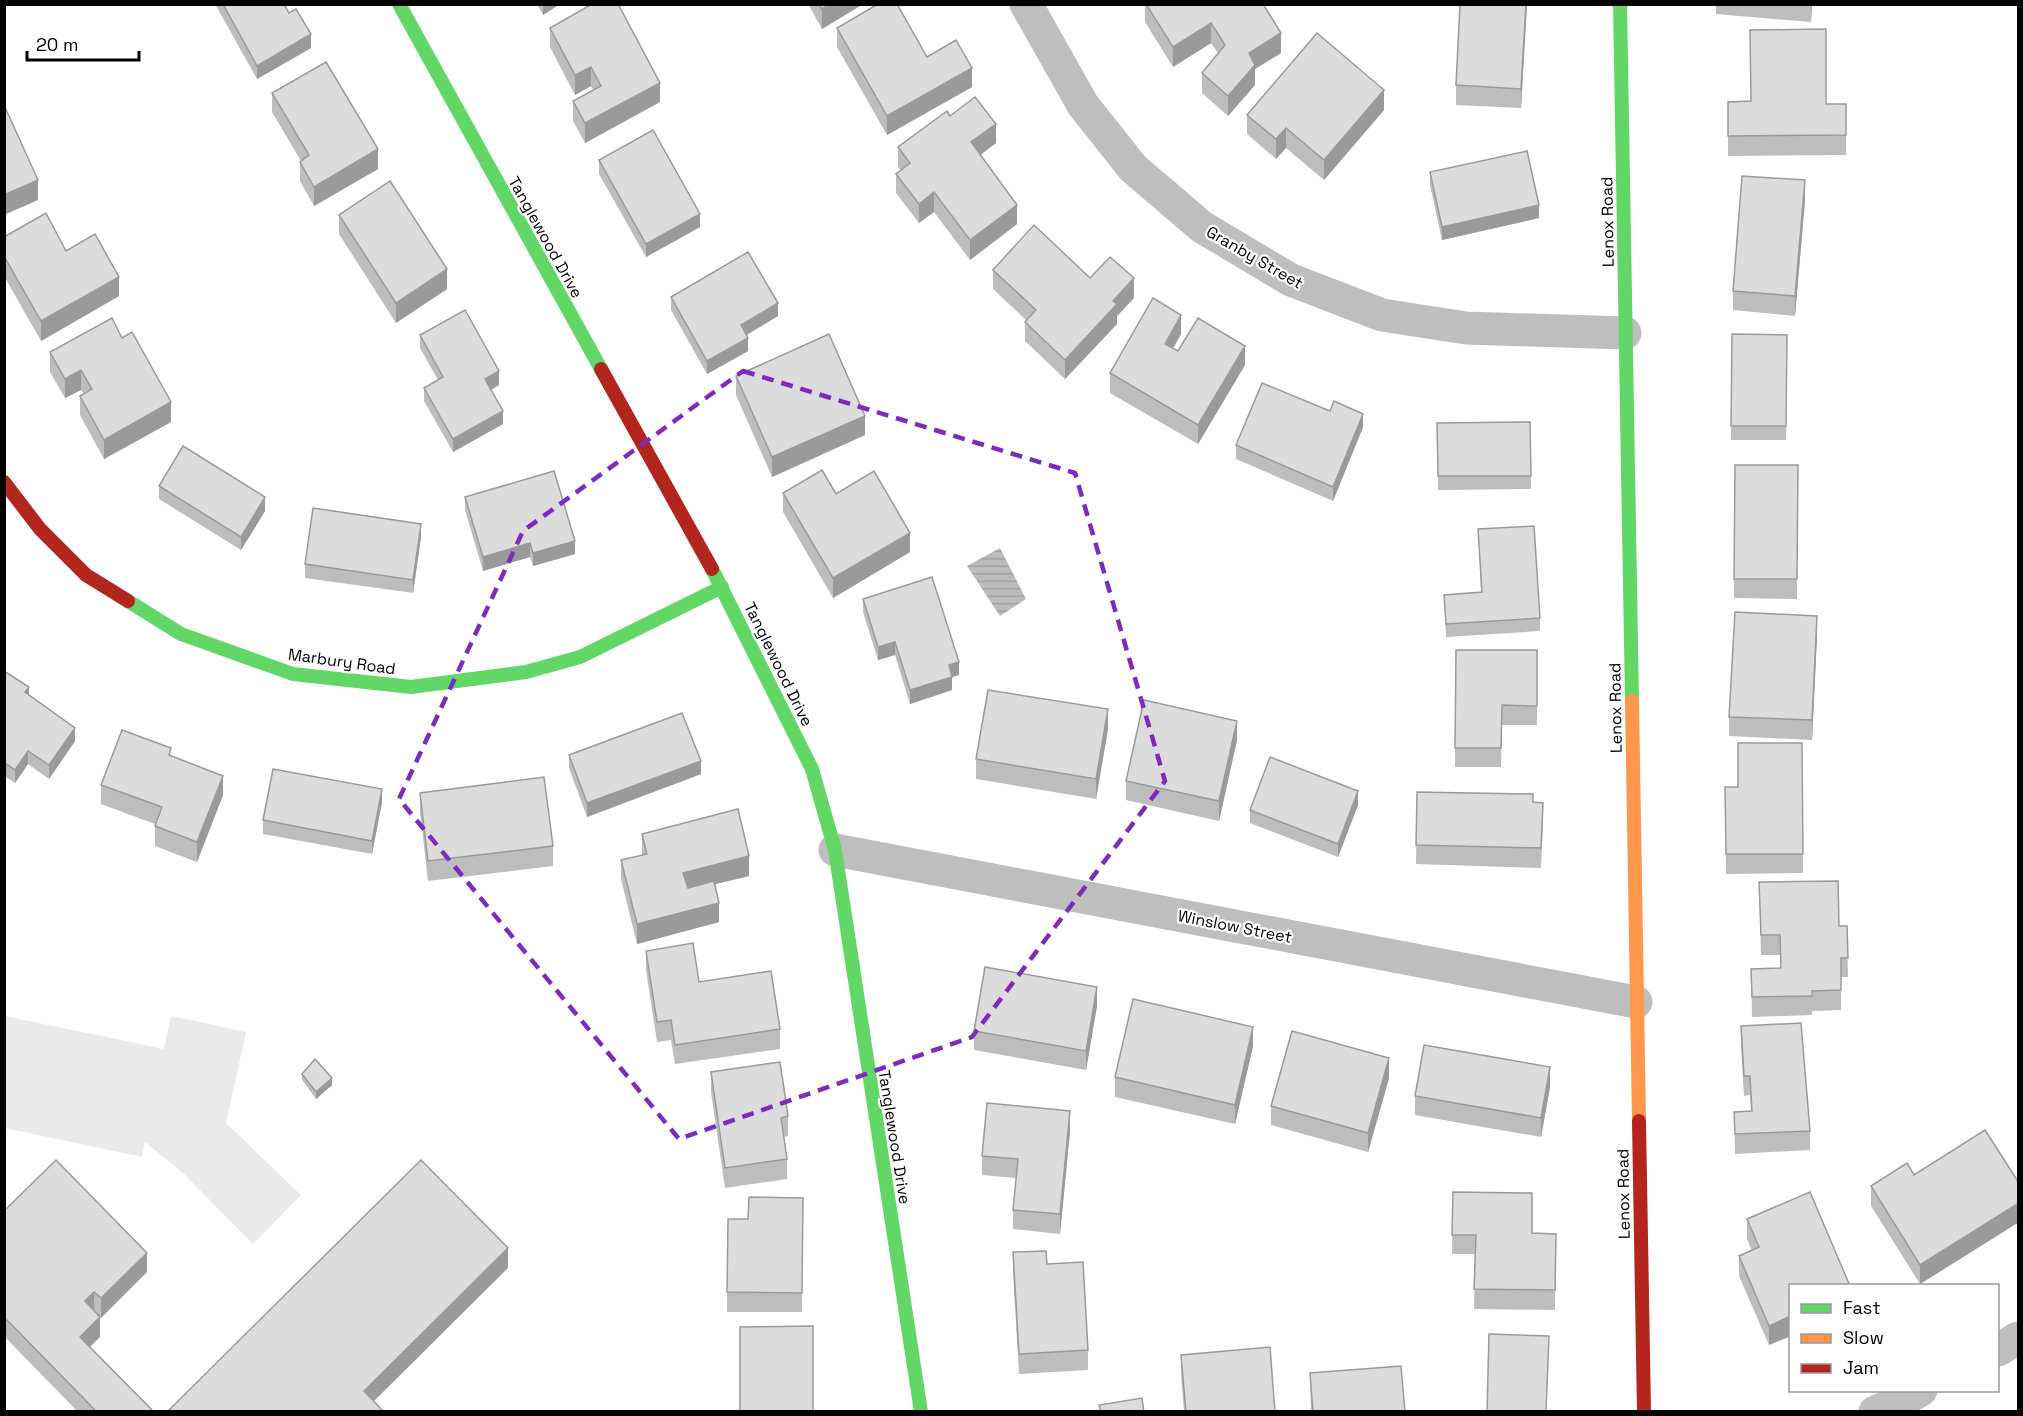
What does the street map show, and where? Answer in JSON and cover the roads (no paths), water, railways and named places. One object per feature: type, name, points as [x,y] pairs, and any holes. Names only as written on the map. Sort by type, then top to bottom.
[{"type":"street","name":"Tanglewood Drive","points":[[399,4],[722,587],[812,769],[835,850],[921,1412]]},
{"type":"street","name":"Granby Street","points":[[1026,4],[1083,105],[1133,168],[1202,226],[1291,280],[1382,315],[1466,328],[1625,333]]},
{"type":"street","name":"Lenox Road","points":[[1620,4],[1644,1412]]},
{"type":"street","name":"Marbury Road","points":[[4,482],[40,529],[86,575],[181,634],[293,674],[411,687],[526,672],[580,657],[722,587]]},
{"type":"street","name":"Winslow Street","points":[[835,850],[1636,1002]]},
{"type":"street","points":[[1999,1349],[2019,1338]]},
{"type":"street","points":[[1875,1412],[1918,1392]]}]
